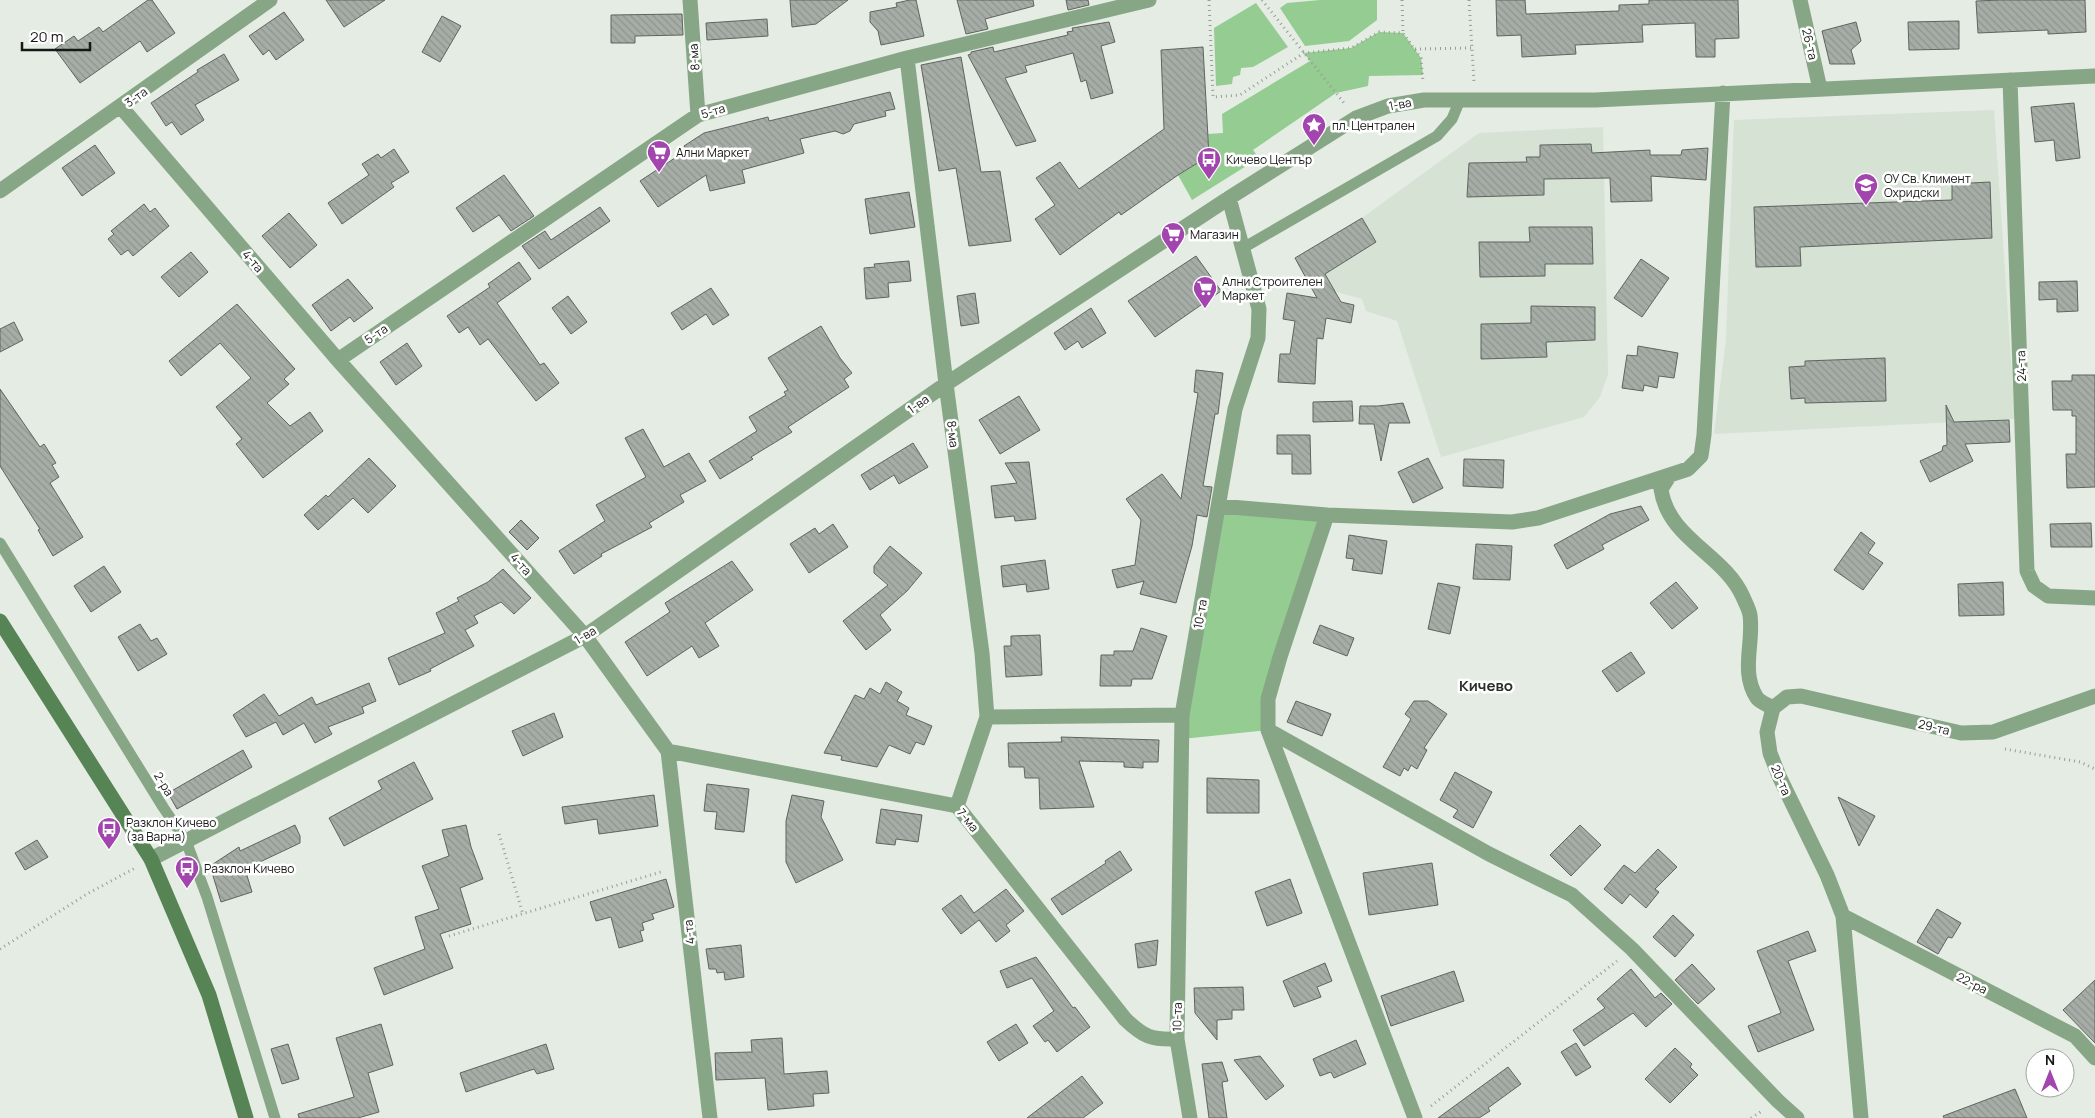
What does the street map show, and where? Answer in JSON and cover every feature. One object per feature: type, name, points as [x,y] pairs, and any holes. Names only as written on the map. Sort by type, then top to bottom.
[{"type":"street","name":"3-та","points":[[0,191],[270,0]]},
{"type":"street","name":"8-ма","points":[[690,0],[698,115]]},
{"type":"street","name":"5-та","points":[[338,360],[698,115],[907,58],[1149,0]]},
{"type":"street","name":"26-та","points":[[1800,0],[1820,89]]},
{"type":"street","name":"8-ма","points":[[907,58],[946,384],[982,653],[987,717],[957,806]]},
{"type":"street","name":"1-ва","points":[[151,859],[586,636],[946,384],[1229,198],[1356,118],[1388,106],[1424,100],[1590,100],[2095,76]]},
{"type":"street","name":"24-та","points":[[2010,80],[2028,571],[2034,586],[2048,596],[2095,598]]},
{"type":"street","points":[[1219,506],[1327,515],[1512,522],[1538,518],[1688,469],[1701,456],[1704,435],[1723,93]]},
{"type":"street","name":"4-та","points":[[121,107],[338,360],[586,636],[668,751],[710,1118]]},
{"type":"street","name":"10-та","points":[[1190,1118],[1177,1039],[1182,714],[1235,409],[1258,338],[1259,309],[1229,198]]},
{"type":"street","points":[[1670,476],[1661,489],[1663,503],[1673,521],[1733,579],[1742,595],[1750,614],[1747,658],[1749,679],[1758,699],[1773,708]]},
{"type":"street","points":[[1327,515],[1268,699],[1268,730],[1419,1115]]},
{"type":"street","points":[[0,621],[151,859],[209,995],[246,1118]]},
{"type":"street","name":"29-та","points":[[1773,708],[1787,697],[1801,696],[1961,733],[1993,732],[2095,696]]},
{"type":"street","name":"20-та","points":[[1773,708],[1767,732],[1770,753],[1782,784],[1827,875],[1843,916],[1861,1118]]},
{"type":"street","points":[[987,717],[1182,714]]},
{"type":"street","points":[[1268,730],[1489,854],[1572,896],[1632,949],[1778,1101],[1797,1118]]},
{"type":"street","name":"7-ма","points":[[668,751],[957,806],[1126,1019],[1142,1035],[1161,1040],[1177,1039]]},
{"type":"street","name":"22-ра","points":[[1843,916],[2075,1036],[2095,1058]]},
{"type":"lane","points":[[1243,248],[1437,136],[1468,100]]},
{"type":"lane","name":"2-ра","points":[[0,543],[162,807],[186,841],[208,897],[274,1118]]},
{"type":"path","points":[[1210,0],[1213,97],[1240,95],[1304,53],[1351,48],[1379,32],[1404,33]]},
{"type":"path","points":[[1262,0],[1356,118]]},
{"type":"path","points":[[1402,0],[1404,33],[1421,58],[1424,100]]},
{"type":"path","points":[[1468,100],[1472,48],[1469,0]]},
{"type":"path","points":[[1414,49],[1472,48]]},
{"type":"path","points":[[2000,748],[2080,762],[2095,768]]},
{"type":"path","points":[[499,834],[523,914]]},
{"type":"path","points":[[0,949],[87,894],[151,859]]},
{"type":"path","points":[[449,936],[682,865]]},
{"type":"path","points":[[1419,1115],[1632,949]]},
{"type":"shaded area","name":"ОУ Св. Климент Охридски","points":[[1994,110],[2015,419],[1714,434],[1726,340],[1734,120]]},
{"type":"shaded area","points":[[1603,127],[1608,374],[1600,397],[1584,417],[1441,457],[1397,321],[1366,311],[1362,299],[1322,288],[1327,240],[1362,218],[1479,133]]},
{"type":"green space","points":[[1320,0],[1377,0],[1377,20],[1349,41],[1305,46],[1280,8],[1287,3]]},
{"type":"green space","points":[[1256,3],[1288,47],[1253,67],[1241,68],[1240,75],[1233,77],[1232,84],[1216,86],[1214,28]]},
{"type":"green space","points":[[1379,32],[1403,33],[1421,58],[1423,75],[1369,76],[1368,86],[1336,93],[1253,150],[1259,158],[1192,200],[1178,175],[1209,156],[1208,134],[1223,133],[1222,114],[1310,61],[1304,53],[1351,48]]},
{"type":"green space","points":[[1219,506],[1327,515],[1280,657],[1268,730],[1182,739]]},
{"type":"building","points":[[148,0],[152,0],[175,33],[147,52],[140,41],[80,83],[55,49],[74,36],[78,41],[99,27],[103,32]]},
{"type":"building","points":[[326,0],[385,0],[344,27]]},
{"type":"building","points":[[790,0],[848,0],[816,24],[792,27]]},
{"type":"building","points":[[916,0],[924,36],[881,45],[878,31],[870,22],[870,12],[897,7],[896,3]]},
{"type":"building","points":[[957,0],[1033,0],[1034,6],[985,19],[988,29],[966,34]]},
{"type":"building","points":[[1066,0],[1088,0],[1089,5],[1068,10]]},
{"type":"building","points":[[1496,0],[1525,0],[1526,14],[1619,11],[1619,5],[1649,4],[1649,0],[1738,0],[1739,38],[1715,39],[1715,57],[1696,57],[1695,23],[1642,25],[1643,42],[1575,45],[1576,54],[1522,57],[1521,35],[1497,36]]},
{"type":"building","points":[[2085,0],[2086,32],[2048,34],[2048,30],[1978,33],[1976,1]]},
{"type":"building","points":[[284,12],[304,40],[276,60],[269,50],[263,55],[249,36]]},
{"type":"building","points":[[682,14],[683,35],[635,36],[635,43],[611,43],[611,15]]},
{"type":"building","points":[[442,16],[461,26],[440,62],[422,52]]},
{"type":"building","points":[[767,19],[768,36],[707,40],[706,23]]},
{"type":"building","points":[[1959,21],[1959,49],[1909,50],[1908,22]]},
{"type":"building","points":[[1109,22],[1115,42],[1101,46],[1113,93],[1091,99],[1086,80],[1081,82],[1073,53],[1025,66],[1027,72],[1005,78],[1036,141],[1016,146],[968,55],[971,52],[993,47],[994,52],[1068,35],[1067,32],[1073,31],[1072,28]]},
{"type":"building","points":[[1856,22],[1861,41],[1851,50],[1855,64],[1830,64],[1822,31]]},
{"type":"building","points":[[1203,47],[1209,156],[1121,215],[1119,212],[1060,255],[1035,219],[1055,205],[1036,178],[1060,162],[1079,189],[1164,129],[1161,50]]},
{"type":"building","points":[[224,54],[239,80],[195,105],[204,120],[181,135],[172,122],[166,126],[151,103],[198,72],[197,70]]},
{"type":"building","points":[[961,57],[981,172],[1000,171],[1011,241],[969,246],[956,168],[939,171],[921,65]]},
{"type":"building","points":[[890,92],[895,109],[885,111],[886,116],[854,124],[850,131],[843,134],[835,131],[800,139],[804,153],[742,170],[745,183],[710,191],[706,175],[658,207],[640,181],[687,150],[684,146],[704,133],[768,117],[769,121]]},
{"type":"building","points":[[2074,103],[2080,158],[2056,161],[2054,140],[2035,142],[2031,107]]},
{"type":"building","points":[[1591,144],[1592,153],[1650,150],[1650,155],[1681,155],[1682,150],[1708,148],[1706,180],[1651,176],[1652,201],[1611,202],[1610,178],[1544,179],[1544,195],[1467,197],[1469,163],[1527,162],[1526,157],[1540,157],[1540,145]]},
{"type":"building","points":[[95,145],[115,173],[82,196],[62,168]]},
{"type":"building","points":[[394,149],[409,172],[391,183],[394,187],[342,224],[328,203],[369,175],[362,164],[378,154],[381,158]]},
{"type":"building","points":[[504,175],[534,216],[511,231],[499,215],[473,232],[456,208]]},
{"type":"building","points":[[1990,182],[1992,238],[1800,247],[1801,266],[1756,267],[1754,207],[1952,200],[1952,184]]},
{"type":"building","points":[[909,192],[915,227],[870,234],[865,199]]},
{"type":"building","points":[[144,204],[150,212],[155,208],[169,226],[133,256],[128,250],[121,255],[108,239],[114,234],[111,231]]},
{"type":"building","points":[[600,207],[610,221],[539,269],[522,246],[545,231],[551,240]]},
{"type":"building","points":[[289,213],[317,245],[290,268],[262,236]]},
{"type":"building","points":[[1362,218],[1376,242],[1325,274],[1341,302],[1354,305],[1351,323],[1326,318],[1323,339],[1317,338],[1315,384],[1278,382],[1280,354],[1290,354],[1295,321],[1283,319],[1287,293],[1317,298],[1295,258]]},
{"type":"building","points":[[1529,227],[1592,227],[1593,264],[1545,264],[1545,276],[1480,277],[1479,242],[1530,242]]},
{"type":"building","points":[[191,252],[208,272],[179,297],[161,277]]},
{"type":"building","points":[[1196,256],[1221,291],[1155,337],[1128,301]]},
{"type":"building","points":[[1641,259],[1669,278],[1642,317],[1614,298]]},
{"type":"building","points":[[909,261],[911,281],[888,283],[889,297],[866,299],[864,268],[875,267],[874,264]]},
{"type":"building","points":[[519,262],[531,279],[497,303],[540,365],[544,363],[559,383],[536,401],[488,339],[480,345],[468,327],[459,333],[447,316],[490,287],[488,284]]},
{"type":"building","points":[[348,279],[373,308],[354,322],[350,317],[331,331],[312,305]]},
{"type":"building","points":[[2077,281],[2078,311],[2057,312],[2057,299],[2039,300],[2039,282]]},
{"type":"building","points":[[711,288],[729,315],[713,325],[706,314],[682,330],[671,313]]},
{"type":"building","points":[[975,293],[979,323],[961,326],[957,296]]},
{"type":"building","points":[[568,296],[587,322],[571,334],[552,308]]},
{"type":"building","points":[[237,304],[295,369],[284,379],[289,384],[267,403],[290,426],[310,412],[323,431],[263,478],[236,444],[242,439],[216,407],[251,378],[220,343],[181,376],[169,361]]},
{"type":"building","points":[[1531,306],[1595,307],[1595,340],[1546,342],[1547,357],[1481,359],[1481,324],[1531,323]]},
{"type":"building","points":[[1091,308],[1106,333],[1082,348],[1078,341],[1065,350],[1054,333]]},
{"type":"building","points":[[14,322],[23,340],[0,352],[0,329]]},
{"type":"building","points":[[821,326],[840,358],[852,373],[844,379],[849,387],[788,427],[792,432],[720,479],[709,461],[757,431],[749,417],[786,395],[784,392],[788,390],[768,358]]},
{"type":"building","points":[[407,343],[422,366],[396,385],[380,362]]},
{"type":"building","points":[[1638,346],[1678,353],[1674,378],[1659,376],[1657,388],[1644,385],[1643,391],[1622,388],[1627,355],[1637,356]]},
{"type":"building","points":[[1885,358],[1886,401],[1805,403],[1805,398],[1791,399],[1789,367],[1805,366],[1805,361]]},
{"type":"building","points":[[1196,370],[1223,373],[1218,414],[1215,414],[1203,486],[1212,487],[1207,517],[1197,515],[1192,546],[1176,603],[1140,594],[1144,581],[1117,588],[1112,570],[1135,565],[1141,520],[1126,499],[1162,474],[1181,499],[1198,393],[1194,392]]},
{"type":"building","points":[[2072,375],[2095,375],[2095,487],[2067,488],[2066,454],[2076,454],[2076,416],[2072,416],[2072,410],[2053,410],[2052,381],[2072,381]]},
{"type":"building","points":[[0,389],[40,447],[44,444],[56,463],[52,465],[59,477],[50,483],[83,537],[53,556],[38,530],[40,529],[0,466]]},
{"type":"building","points":[[1019,396],[1040,430],[1000,454],[979,420]]},
{"type":"building","points":[[1352,401],[1353,421],[1313,422],[1313,402]]},
{"type":"building","points":[[1403,403],[1410,423],[1389,423],[1381,461],[1374,424],[1359,424],[1360,406]]},
{"type":"building","points":[[1946,405],[1954,422],[2009,420],[2010,442],[1965,444],[1973,461],[1930,482],[1920,461],[1942,451],[1943,446],[1947,445]]},
{"type":"building","points":[[643,429],[664,467],[689,453],[706,481],[680,495],[684,502],[649,523],[652,527],[601,554],[602,556],[574,574],[559,551],[605,521],[596,505],[646,477],[625,438]]},
{"type":"building","points":[[1277,435],[1310,435],[1311,474],[1292,474],[1292,454],[1277,454]]},
{"type":"building","points":[[913,443],[928,467],[899,484],[894,475],[870,490],[861,475]]},
{"type":"building","points":[[369,458],[396,486],[368,513],[353,498],[318,530],[304,515],[326,495],[328,497]]},
{"type":"building","points":[[1428,458],[1443,488],[1413,503],[1398,472]]},
{"type":"building","points":[[1464,459],[1504,460],[1503,488],[1463,486]]},
{"type":"building","points":[[1029,462],[1036,519],[1015,521],[1014,516],[995,518],[991,486],[1017,483],[1005,463]]},
{"type":"building","points":[[1641,506],[1649,520],[1602,545],[1604,549],[1567,569],[1554,545],[1610,514]]},
{"type":"building","points":[[521,520],[539,538],[527,550],[509,532]]},
{"type":"building","points":[[2091,523],[2092,547],[2051,547],[2050,524]]},
{"type":"building","points":[[833,524],[848,547],[809,573],[790,544],[815,528],[819,534]]},
{"type":"building","points":[[1861,532],[1875,543],[1868,553],[1883,563],[1863,590],[1834,570]]},
{"type":"building","points":[[1349,535],[1387,541],[1382,574],[1352,570],[1354,559],[1346,558]]},
{"type":"building","points":[[1476,544],[1512,546],[1510,580],[1473,579]]},
{"type":"building","points":[[890,546],[922,573],[907,591],[880,615],[891,630],[866,650],[843,621],[888,585],[874,573],[874,566]]},
{"type":"building","points":[[1045,560],[1049,589],[1027,592],[1026,584],[1003,587],[1001,566]]},
{"type":"building","points":[[732,561],[753,590],[705,623],[719,646],[699,658],[692,646],[647,676],[625,642],[670,612],[665,603]]},
{"type":"building","points":[[104,566],[121,592],[91,612],[74,586]]},
{"type":"building","points":[[503,569],[531,598],[514,614],[501,602],[474,616],[478,623],[465,630],[474,646],[430,669],[431,671],[399,685],[388,658],[445,633],[436,613],[459,601],[457,598],[488,582]]},
{"type":"building","points":[[1676,582],[1698,608],[1672,629],[1650,603]]},
{"type":"building","points":[[2003,582],[2004,615],[1959,616],[1958,584]]},
{"type":"building","points":[[1438,583],[1460,587],[1450,634],[1428,629]]},
{"type":"building","points":[[140,624],[151,641],[157,638],[167,654],[138,671],[118,637]]},
{"type":"building","points":[[1320,625],[1354,638],[1347,656],[1313,643]]},
{"type":"building","points":[[1141,628],[1167,636],[1152,679],[1132,679],[1131,686],[1100,686],[1101,655],[1114,655],[1114,651],[1133,651]]},
{"type":"building","points":[[1040,635],[1042,675],[1006,677],[1004,646],[1011,646],[1011,636]]},
{"type":"building","points":[[1631,652],[1645,673],[1617,692],[1602,671]]},
{"type":"building","points":[[886,682],[902,692],[897,701],[909,708],[906,715],[932,726],[924,745],[916,742],[910,754],[889,745],[877,767],[841,760],[842,756],[824,753],[855,695],[864,699],[870,688],[880,694]]},
{"type":"building","points":[[369,683],[376,701],[362,707],[364,713],[328,727],[332,734],[315,743],[304,723],[283,735],[276,722],[246,737],[233,715],[264,694],[279,716],[312,697],[316,705]]},
{"type":"building","points":[[1296,701],[1331,714],[1322,736],[1287,722]]},
{"type":"building","points":[[1414,701],[1428,701],[1447,714],[1424,748],[1427,750],[1417,769],[1411,765],[1408,771],[1404,768],[1400,776],[1383,767],[1411,719],[1405,714]]},
{"type":"building","points":[[554,713],[563,737],[523,756],[512,731]]},
{"type":"building","points":[[1061,737],[1159,740],[1158,762],[1143,762],[1143,768],[1124,767],[1124,762],[1079,761],[1094,807],[1040,809],[1039,778],[1025,778],[1024,767],[1009,767],[1008,743],[1062,742]]},
{"type":"building","points":[[243,750],[252,767],[177,809],[168,793]]},
{"type":"building","points":[[414,762],[433,799],[344,846],[329,818],[382,789],[378,781]]},
{"type":"building","points":[[1455,772],[1492,792],[1473,828],[1453,817],[1458,810],[1440,800]]},
{"type":"building","points":[[1207,778],[1259,780],[1259,813],[1207,813]]},
{"type":"building","points":[[707,784],[749,789],[744,832],[715,829],[717,812],[704,811]]},
{"type":"building","points":[[654,795],[658,826],[599,834],[597,819],[565,824],[562,807]]},
{"type":"building","points":[[792,795],[824,801],[821,817],[843,860],[796,883],[786,862],[786,821]]},
{"type":"building","points":[[1838,797],[1875,816],[1859,846]]},
{"type":"building","points":[[881,809],[922,815],[918,842],[896,839],[895,845],[876,843]]},
{"type":"building","points":[[295,825],[300,836],[300,843],[245,869],[252,892],[221,902],[210,866],[239,847],[240,851]]},
{"type":"building","points":[[466,825],[471,847],[483,879],[460,888],[471,924],[440,934],[453,968],[384,995],[374,968],[425,949],[415,917],[439,909],[422,866],[449,856],[442,830]]},
{"type":"building","points":[[1580,825],[1601,845],[1571,876],[1550,855]]},
{"type":"building","points":[[37,840],[48,857],[25,870],[15,853]]},
{"type":"building","points":[[1658,849],[1677,867],[1655,889],[1659,892],[1646,908],[1630,894],[1622,904],[1604,889],[1624,865],[1635,873]]},
{"type":"building","points":[[1120,851],[1132,870],[1062,915],[1051,899],[1106,863],[1105,861]]},
{"type":"building","points":[[1432,863],[1438,905],[1369,915],[1363,873]]},
{"type":"building","points":[[666,879],[674,907],[652,914],[654,919],[642,923],[644,930],[640,931],[643,941],[619,948],[611,917],[596,921],[590,902]]},
{"type":"building","points":[[1290,879],[1302,913],[1267,926],[1255,892]]},
{"type":"building","points":[[1006,889],[1024,911],[1006,925],[1010,931],[996,942],[979,920],[961,934],[942,909],[961,895],[974,913]]},
{"type":"building","points":[[1937,909],[1961,923],[1952,938],[1948,937],[1938,954],[1917,942]]},
{"type":"building","points":[[1673,915],[1694,935],[1675,957],[1653,937]]},
{"type":"building","points":[[1808,931],[1816,951],[1788,961],[1814,1030],[1758,1052],[1748,1026],[1781,1013],[1757,951]]},
{"type":"building","points":[[1158,940],[1156,965],[1138,968],[1135,944]]},
{"type":"building","points":[[741,945],[744,977],[725,980],[724,972],[717,973],[716,969],[709,969],[706,949]]},
{"type":"building","points":[[1036,957],[1073,1008],[1075,1007],[1090,1027],[1057,1052],[1048,1040],[1045,1042],[1033,1026],[1054,1011],[1032,978],[1007,988],[1000,971]]},
{"type":"building","points":[[1325,963],[1332,981],[1317,987],[1321,997],[1294,1007],[1283,981]]},
{"type":"building","points":[[1692,964],[1715,989],[1698,1004],[1675,980]]},
{"type":"building","points":[[1631,969],[1655,998],[1661,993],[1672,1004],[1646,1027],[1633,1013],[1584,1046],[1573,1030],[1605,1008],[1597,999]]},
{"type":"building","points":[[1454,971],[1464,1001],[1391,1026],[1381,996]]},
{"type":"building","points":[[2095,980],[2095,1043],[2063,1010]]},
{"type":"building","points":[[1243,987],[1244,1010],[1232,1010],[1232,1019],[1217,1020],[1217,1040],[1195,1013],[1194,988]]},
{"type":"building","points":[[381,1024],[393,1065],[368,1073],[379,1112],[358,1118],[299,1118],[298,1114],[354,1097],[336,1038]]},
{"type":"building","points":[[1016,1024],[1028,1043],[999,1061],[987,1042]]},
{"type":"building","points":[[782,1038],[784,1074],[827,1071],[829,1093],[813,1094],[814,1106],[768,1110],[765,1078],[716,1080],[715,1053],[752,1052],[751,1040]]},
{"type":"building","points":[[1356,1040],[1366,1064],[1334,1078],[1331,1072],[1320,1076],[1313,1059]]},
{"type":"building","points":[[1576,1043],[1591,1067],[1576,1076],[1561,1052]]},
{"type":"building","points":[[288,1044],[299,1079],[282,1084],[271,1049]]},
{"type":"building","points":[[546,1044],[554,1069],[537,1074],[534,1069],[466,1092],[460,1073]]},
{"type":"building","points":[[1675,1048],[1692,1064],[1690,1067],[1698,1075],[1670,1103],[1645,1079]]},
{"type":"building","points":[[1260,1056],[1284,1086],[1266,1100],[1234,1060]]},
{"type":"building","points":[[1222,1062],[1228,1081],[1222,1082],[1227,1118],[1209,1118],[1202,1064]]},
{"type":"building","points":[[1508,1067],[1521,1084],[1488,1108],[1490,1111],[1479,1118],[1438,1118]]},
{"type":"building","points":[[1082,1076],[1103,1103],[1083,1118],[1027,1118]]},
{"type":"building","points":[[2015,1089],[2027,1118],[1944,1118],[1943,1116]]},
{"type":"place","name":"пл. Централен","points":[[1314,146]]},
{"type":"place","name":"Ални Маркет","points":[[659,173]]},
{"type":"place","name":"Кичево Център","points":[[1209,180]]},
{"type":"place","name":"ОУ Св. Климент Охридски","points":[[1866,206]]},
{"type":"place","name":"Магазин","points":[[1173,255]]},
{"type":"place","name":"Ални Строителен Маркет","points":[[1205,309]]},
{"type":"place","name":"Разклон Кичево (за Варна)","points":[[109,850]]},
{"type":"place","name":"Разклон Кичево","points":[[187,889]]},
{"type":"district","name":"Кичево","points":[[1486,685]]}]
